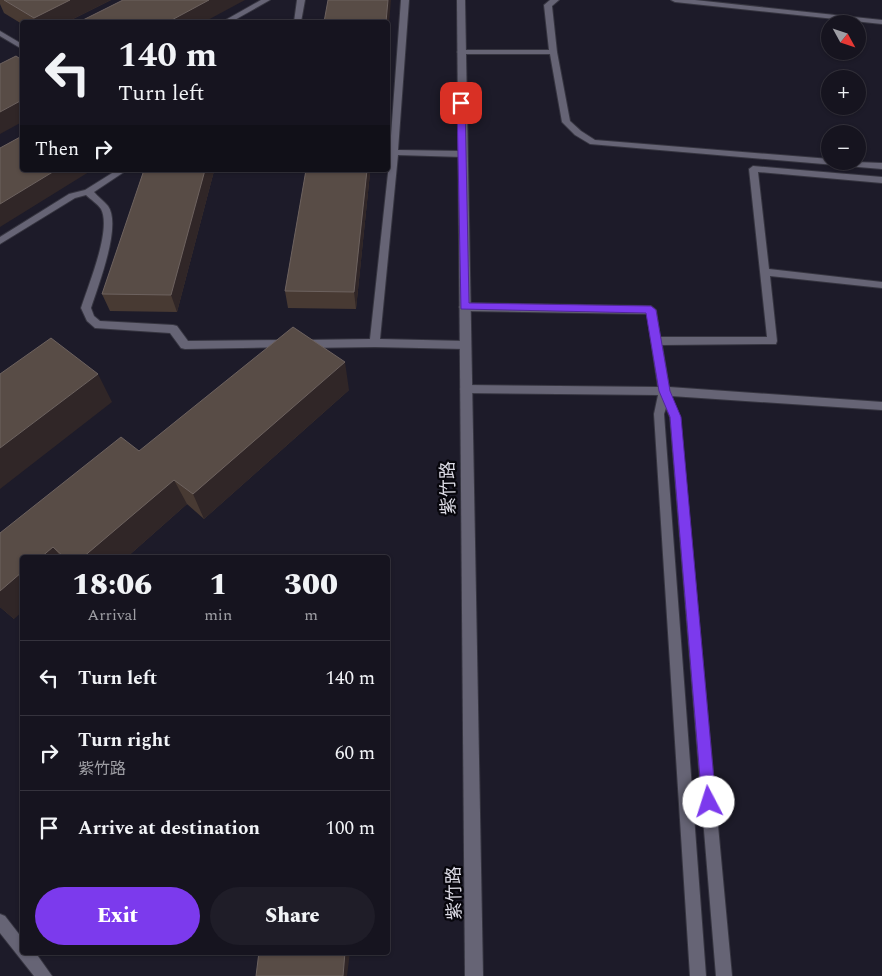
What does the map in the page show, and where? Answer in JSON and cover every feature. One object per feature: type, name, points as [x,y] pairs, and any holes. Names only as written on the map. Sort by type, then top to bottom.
[{"type":"street","name":"紫竹路","points":[[461,0],[464,345],[474,976]]},
{"type":"lane","points":[[230,20],[266,0]]},
{"type":"lane","points":[[297,20],[301,0]]},
{"type":"lane","points":[[405,0],[390,152],[462,154]]},
{"type":"lane","points":[[555,0],[548,5],[553,52],[566,122],[578,134],[593,142],[882,166]]},
{"type":"lane","points":[[675,0],[882,22]]},
{"type":"lane","points":[[246,20],[249,10]]},
{"type":"lane","points":[[0,33],[20,46]]},
{"type":"lane","points":[[461,52],[553,52]]},
{"type":"lane","points":[[656,341],[772,341],[753,170],[882,180]]},
{"type":"lane","points":[[0,241],[72,196],[88,192],[121,172]]},
{"type":"lane","points":[[375,343],[388,172]]},
{"type":"lane","points":[[88,192],[105,208],[108,227],[105,249],[86,308],[90,318],[98,325],[173,329],[185,344],[375,343],[464,345]]},
{"type":"lane","points":[[764,272],[882,285]]},
{"type":"lane","points":[[464,307],[651,310],[664,391],[676,417],[724,976]]},
{"type":"lane","points":[[465,390],[664,391],[882,406]]},
{"type":"lane","points":[[664,391],[659,414],[698,976]]},
{"type":"lane","points":[[0,921],[20,946]]},
{"type":"lane","points":[[27,955],[44,976]]},
{"type":"building","points":[[4,0],[70,0],[34,18]]},
{"type":"building","points":[[123,0],[209,0],[172,20],[83,20]]},
{"type":"building","points":[[328,0],[388,0],[386,20],[324,20]]},
{"type":"building","points":[[16,56],[20,59],[20,101],[0,112],[0,64]]},
{"type":"building","points":[[20,137],[20,172],[53,172],[0,204],[0,148]]},
{"type":"building","points":[[143,172],[204,172],[171,295],[102,294]]},
{"type":"building","points":[[306,172],[367,172],[354,292],[285,291]]},
{"type":"building","points":[[293,327],[345,362],[193,494],[174,480],[86,555],[62,555],[53,547],[44,555],[20,555],[20,574],[0,591],[0,533],[121,437],[139,451]]},
{"type":"building","points":[[51,338],[98,374],[0,448],[0,374]]},
{"type":"building","points":[[259,955],[345,955],[343,976],[256,976]]},
{"type":"route","points":[[461,103],[464,307],[651,310],[664,391],[676,417],[709,802]]}]
